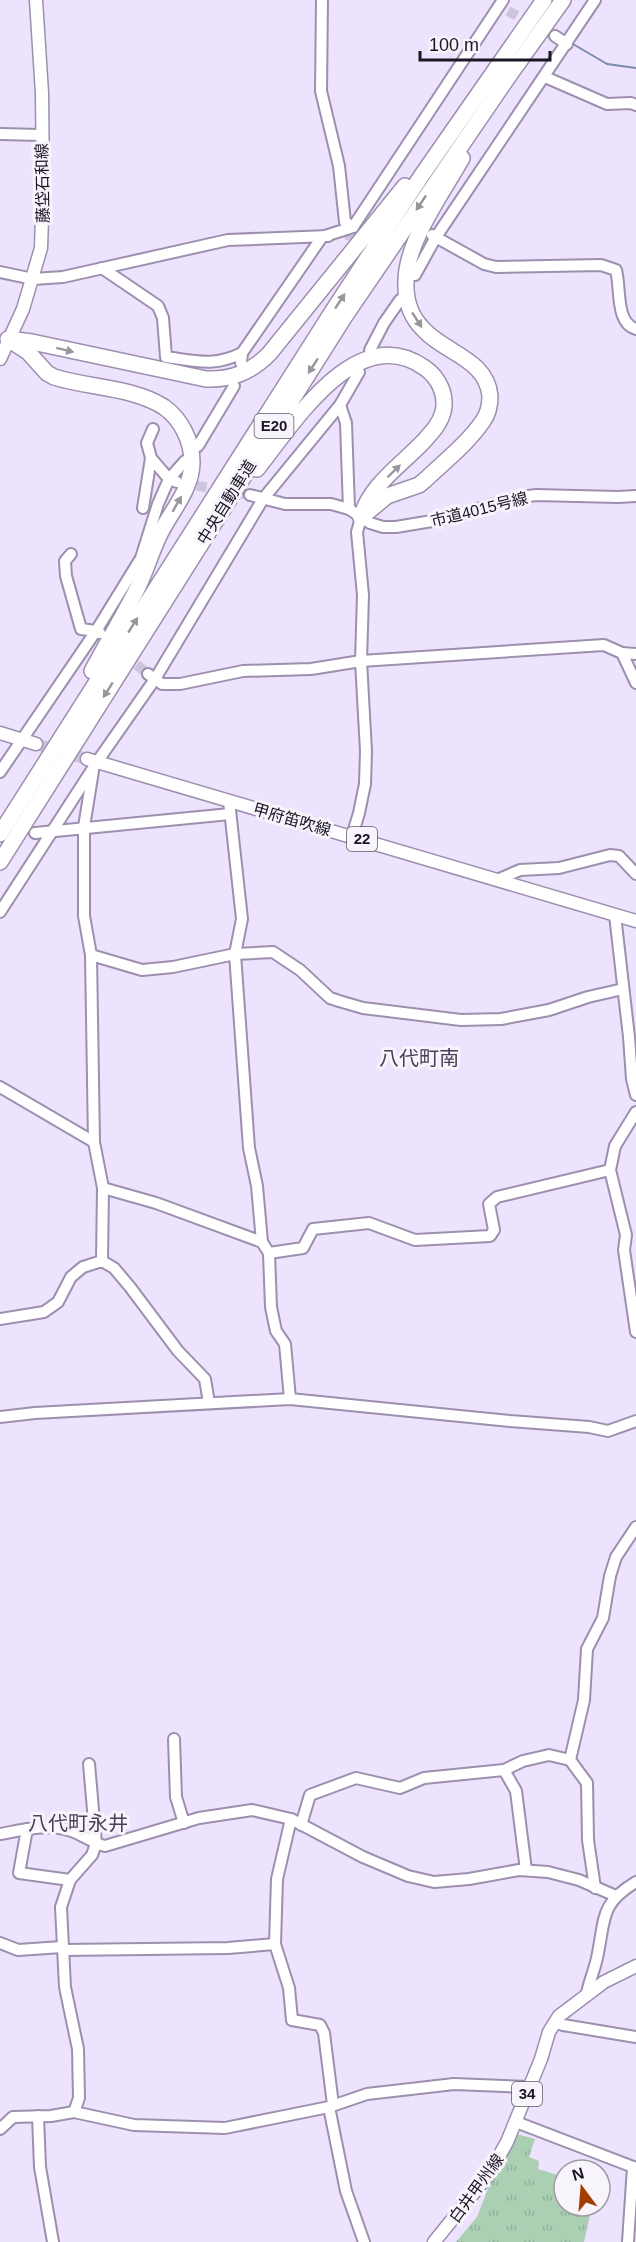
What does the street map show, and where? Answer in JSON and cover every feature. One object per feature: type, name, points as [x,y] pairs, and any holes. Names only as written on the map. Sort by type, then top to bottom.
[{"type":"highway","name":"中央自動車道","points":[[0,834],[353,281],[544,0]]},
{"type":"highway","name":"中央自動車道","points":[[0,862],[345,316],[563,0]]},
{"type":"highway","points":[[8,339],[32,342],[193,377],[219,379],[246,372],[269,354],[417,172],[519,35]]},
{"type":"highway","points":[[355,513],[387,496],[419,485],[474,432],[488,411],[489,389],[485,378],[469,360],[436,341],[424,331],[410,309],[405,279],[412,249],[422,227],[506,80]]},
{"type":"highway","points":[[8,339],[28,352],[47,373],[133,395],[164,407],[176,417],[184,430],[190,445],[192,462],[187,486],[159,535],[138,586],[34,780]]},
{"type":"highway","points":[[124,664],[254,472],[315,397],[339,374],[361,361],[386,356],[408,360],[427,369],[440,384],[443,393],[443,413],[432,432],[355,513]]},
{"type":"main road","name":"藤垈石和線","points":[[0,359],[23,309],[41,248],[43,227],[42,93],[36,0]]},
{"type":"main road","points":[[0,733],[36,744]]},
{"type":"main road","name":"甲府笛吹線","points":[[92,763],[352,836],[636,921]]},
{"type":"main road","name":"白井甲州線","points":[[434,2242],[489,2174],[516,2121],[549,2032],[559,2016],[587,1993],[636,1966]]},
{"type":"street","points":[[322,0],[321,91],[339,166],[345,222],[349,231]]},
{"type":"street","points":[[416,275],[434,236],[545,77],[595,0]]},
{"type":"street","points":[[0,272],[33,279],[63,277],[228,240],[322,237],[349,231],[503,6]]},
{"type":"street","points":[[555,36],[567,44]]},
{"type":"street","points":[[545,77],[607,104],[636,105]]},
{"type":"street","points":[[0,134],[41,135]]},
{"type":"street","points":[[434,236],[484,264],[496,267],[601,265],[616,270],[622,318],[631,328],[636,329]]},
{"type":"street","points":[[102,268],[158,306],[163,318],[166,357],[213,363],[242,358],[322,237]]},
{"type":"street","points":[[370,350],[384,323],[400,300]]},
{"type":"street","points":[[0,912],[92,763],[152,676],[263,499],[340,405],[359,372]]},
{"type":"street","points":[[198,446],[234,386]]},
{"type":"street","points":[[340,405],[346,423],[363,595],[361,662],[366,751],[365,784],[352,836]]},
{"type":"street","points":[[143,508],[151,458],[147,444],[153,429]]},
{"type":"street","points":[[151,458],[173,481]]},
{"type":"street","points":[[0,772],[98,632],[141,558],[158,504],[185,461]]},
{"type":"street","name":"市道4015号線","points":[[250,495],[285,504],[331,504],[383,527],[444,519],[514,498],[536,495],[636,496]]},
{"type":"street","points":[[71,554],[64,561],[66,576],[81,629],[98,632]]},
{"type":"street","points":[[152,676],[162,684],[180,684],[243,671],[311,669],[361,662],[604,645],[622,653],[636,654]]},
{"type":"street","points":[[622,653],[636,683]]},
{"type":"street","points":[[92,763],[84,827],[84,916],[91,956],[94,1142],[103,1188],[102,1261]]},
{"type":"street","points":[[230,801],[242,919],[235,954],[249,1148],[257,1186],[262,1242],[269,1253],[271,1307],[276,1331],[285,1344],[290,1399]]},
{"type":"street","points":[[35,833],[230,814]]},
{"type":"street","points":[[497,880],[520,870],[559,868],[610,855],[619,856],[636,874]]},
{"type":"street","points":[[615,915],[632,1079],[636,1095]]},
{"type":"street","points":[[91,956],[142,970],[173,967],[235,954],[273,952],[300,970],[330,998],[363,1008],[460,1020],[501,1019],[549,1010],[588,997],[623,989]]},
{"type":"street","points":[[0,1087],[94,1142]]},
{"type":"street","points":[[636,1112],[615,1146],[610,1170],[631,1234],[624,1250],[636,1332]]},
{"type":"street","points":[[269,1253],[303,1248],[313,1229],[326,1226],[369,1224],[416,1240],[490,1236],[494,1230],[489,1204],[497,1197],[610,1170]]},
{"type":"street","points":[[103,1188],[156,1203],[262,1242]]},
{"type":"street","points":[[0,1319],[44,1311],[58,1302],[71,1277],[83,1267],[102,1261],[114,1268],[178,1351],[205,1379],[209,1403]]},
{"type":"street","points":[[0,1417],[35,1413],[290,1399],[589,1427],[608,1431],[636,1421]]},
{"type":"street","points":[[570,1760],[584,1700],[587,1649],[603,1618],[610,1576],[616,1557],[636,1527]]},
{"type":"street","points":[[174,1739],[176,1797],[184,1823]]},
{"type":"street","points":[[301,1825],[310,1795],[356,1778],[400,1788],[424,1778],[504,1770],[523,1761],[549,1755],[570,1760],[587,1784],[588,1840],[595,1888]]},
{"type":"street","points":[[74,2112],[79,2098],[78,2049],[65,1987],[61,1907],[70,1880],[92,1855],[96,1844],[89,1764]]},
{"type":"street","points":[[504,1770],[516,1791],[526,1870]]},
{"type":"street","points":[[2,1831],[52,1827],[72,1831],[96,1844],[105,1846],[184,1823],[252,1810],[291,1819],[363,1857],[408,1875],[434,1882],[526,1870],[548,1872],[579,1880],[616,1896]]},
{"type":"street","points":[[291,1819],[277,1879],[275,1944],[289,1988],[291,2020],[320,2025],[324,2033],[331,2106],[346,2192],[364,2242]]},
{"type":"street","points":[[27,1829],[20,1873],[70,1880]]},
{"type":"street","points":[[587,1993],[598,1954],[601,1928],[607,1912],[616,1896],[636,1882]]},
{"type":"street","points":[[0,1943],[18,1950],[228,1948],[275,1944]]},
{"type":"street","points":[[555,2022],[636,2037]]},
{"type":"street","points":[[0,2128],[13,2117],[74,2112],[134,2125],[225,2128],[331,2106],[367,2094],[454,2084],[530,2087]]},
{"type":"street","points":[[38,2116],[40,2167],[53,2242]]},
{"type":"street","points":[[516,2121],[635,2168],[628,2242]]},
{"type":"green space","points":[[513,2133],[535,2139],[529,2157],[539,2161],[538,2169],[552,2173],[552,2218],[589,2218],[584,2242],[456,2242],[477,2217]]},
{"type":"waterway","points":[[573,44],[607,64],[636,68]]},
{"type":"tunnel","points":[[508,11],[555,36]]},
{"type":"tunnel","points":[[345,235],[369,235]]},
{"type":"tunnel","points":[[182,483],[250,495]]},
{"type":"tunnel","points":[[125,655],[148,674]]},
{"type":"tunnel","points":[[36,744],[87,759]]},
{"type":"district","name":"八代町南","points":[[419,1058]]},
{"type":"district","name":"八代町永井","points":[[78,1823]]}]
